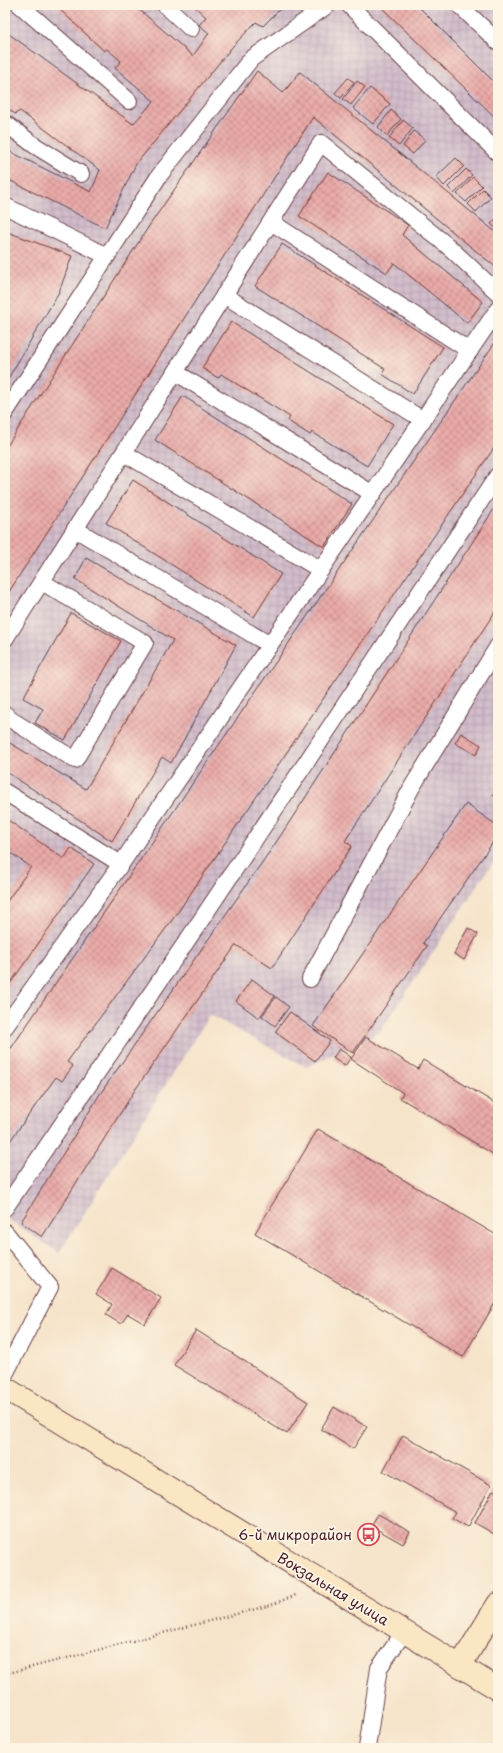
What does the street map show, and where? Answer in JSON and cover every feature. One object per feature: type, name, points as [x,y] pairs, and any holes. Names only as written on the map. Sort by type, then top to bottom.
[{"type":"main road","name":"Вокзальная улица","points":[[5,1388],[498,1689]]},
{"type":"main road","points":[[460,1666],[498,1604]]},
{"type":"lane","points":[[20,5],[129,101]]},
{"type":"lane","points":[[165,5],[191,29]]},
{"type":"lane","points":[[5,413],[159,176],[250,59],[328,5]]},
{"type":"lane","points":[[349,5],[498,153]]},
{"type":"lane","points":[[459,5],[498,42]]},
{"type":"lane","points":[[5,123],[34,145],[81,174]]},
{"type":"lane","points":[[5,639],[321,143],[449,247],[498,293]]},
{"type":"lane","points":[[5,206],[107,256]]},
{"type":"lane","points":[[271,222],[470,351]]},
{"type":"lane","points":[[224,295],[423,420]]},
{"type":"lane","points":[[5,1027],[121,864],[498,309]]},
{"type":"lane","points":[[175,372],[373,494]]},
{"type":"lane","points":[[124,453],[321,570]]},
{"type":"lane","points":[[5,1208],[203,916],[498,475]]},
{"type":"lane","points":[[75,529],[270,645]]},
{"type":"lane","points":[[5,714],[10,719],[75,760],[145,643],[42,582]]},
{"type":"lane","points":[[310,979],[412,787],[498,646]]},
{"type":"lane","points":[[5,792],[121,864]]},
{"type":"lane","points":[[5,1232],[50,1287],[5,1374]]},
{"type":"lane","points":[[368,1748],[379,1668],[404,1632]]},
{"type":"path","points":[[5,1674],[271,1605],[303,1592],[316,1578]]},
{"type":"shaded area","points":[[5,5],[498,5],[498,855],[379,1033],[306,1067],[210,1015],[59,1253],[5,1217]]},
{"type":"building","points":[[55,5],[134,5],[193,56],[209,33],[199,25],[206,17],[193,5],[278,5],[281,8],[263,26],[256,22],[233,46],[136,164],[105,228],[5,178],[5,149],[91,192],[100,170],[20,111],[15,114],[5,106],[5,31],[133,124],[154,101],[115,68],[121,61],[107,49],[104,51]]},
{"type":"building","points":[[379,5],[417,5],[498,86],[498,120]]},
{"type":"building","points":[[257,71],[283,93],[300,72],[498,234],[498,269],[313,117],[5,598],[5,449],[151,223]]},
{"type":"building","points":[[348,78],[354,82],[341,98],[335,93]]},
{"type":"building","points":[[357,81],[365,87],[351,105],[343,99]]},
{"type":"building","points":[[370,88],[390,104],[373,124],[353,108]]},
{"type":"building","points":[[391,110],[401,119],[387,136],[378,127]]},
{"type":"building","points":[[403,120],[413,128],[399,146],[389,138]]},
{"type":"building","points":[[414,131],[425,140],[413,154],[403,146]]},
{"type":"building","points":[[456,158],[464,166],[444,186],[436,177]]},
{"type":"building","points":[[466,169],[472,175],[454,194],[448,187]]},
{"type":"building","points":[[328,172],[408,225],[402,235],[483,302],[467,323],[394,263],[387,273],[299,216]]},
{"type":"building","points":[[473,177],[482,186],[466,202],[457,194]]},
{"type":"building","points":[[483,189],[491,197],[476,212],[468,204]]},
{"type":"building","points":[[498,217],[498,230],[491,224]]},
{"type":"building","points":[[5,231],[72,256],[59,292],[5,384]]},
{"type":"building","points":[[282,244],[443,347],[413,394],[382,374],[385,369],[255,286]]},
{"type":"building","points":[[231,322],[393,424],[367,466],[312,432],[310,435],[288,421],[290,417],[221,374],[218,378],[202,368]]},
{"type":"building","points":[[498,338],[498,442],[178,912],[67,1062],[73,1066],[62,1081],[56,1077],[5,1148],[5,1057]]},
{"type":"building","points":[[183,396],[352,504],[324,547],[155,440]]},
{"type":"building","points":[[133,480],[281,574],[254,617],[106,523]]},
{"type":"building","points":[[498,503],[498,607],[345,841],[352,846],[272,968],[236,945],[135,1090],[42,1237],[21,1222],[100,1094],[275,844]]},
{"type":"building","points":[[86,558],[236,645],[171,763],[162,757],[112,841],[5,771],[5,740],[86,789],[173,640],[75,579]]},
{"type":"building","points":[[71,613],[121,641],[65,740],[35,723],[43,709],[23,698]]},
{"type":"building","points":[[461,733],[481,745],[476,755],[455,743]]},
{"type":"building","points":[[498,785],[498,797],[493,795]]},
{"type":"building","points":[[466,804],[498,826],[498,835],[423,943],[427,946],[353,1053],[313,1026]]},
{"type":"building","points":[[5,818],[64,859],[71,848],[94,864],[5,991],[5,904],[31,867],[5,849]]},
{"type":"building","points":[[468,928],[478,934],[464,960],[454,954]]},
{"type":"building","points":[[252,979],[275,996],[259,1018],[236,1001]]},
{"type":"building","points":[[276,997],[289,1007],[275,1026],[262,1016]]},
{"type":"building","points":[[290,1012],[330,1041],[315,1061],[275,1032]]},
{"type":"building","points":[[366,1037],[418,1069],[423,1060],[498,1105],[498,1157],[400,1098],[403,1093],[351,1059]]},
{"type":"building","points":[[339,1049],[351,1057],[345,1066],[333,1058]]},
{"type":"building","points":[[318,1129],[498,1236],[498,1298],[463,1357],[255,1233]]},
{"type":"building","points":[[112,1268],[161,1298],[145,1324],[128,1314],[121,1324],[106,1315],[112,1304],[96,1294]]},
{"type":"building","points":[[196,1330],[308,1402],[287,1434],[174,1365]]},
{"type":"building","points":[[334,1407],[367,1427],[353,1449],[321,1429]]},
{"type":"building","points":[[403,1435],[491,1485],[468,1527],[452,1518],[456,1512],[383,1471]]},
{"type":"building","points":[[493,1490],[498,1493],[498,1532],[496,1535],[475,1523]]},
{"type":"building","points":[[378,1514],[410,1532],[403,1544],[371,1526]]},
{"type":"place","name":"6-й микрорайон","points":[[368,1535]]}]
